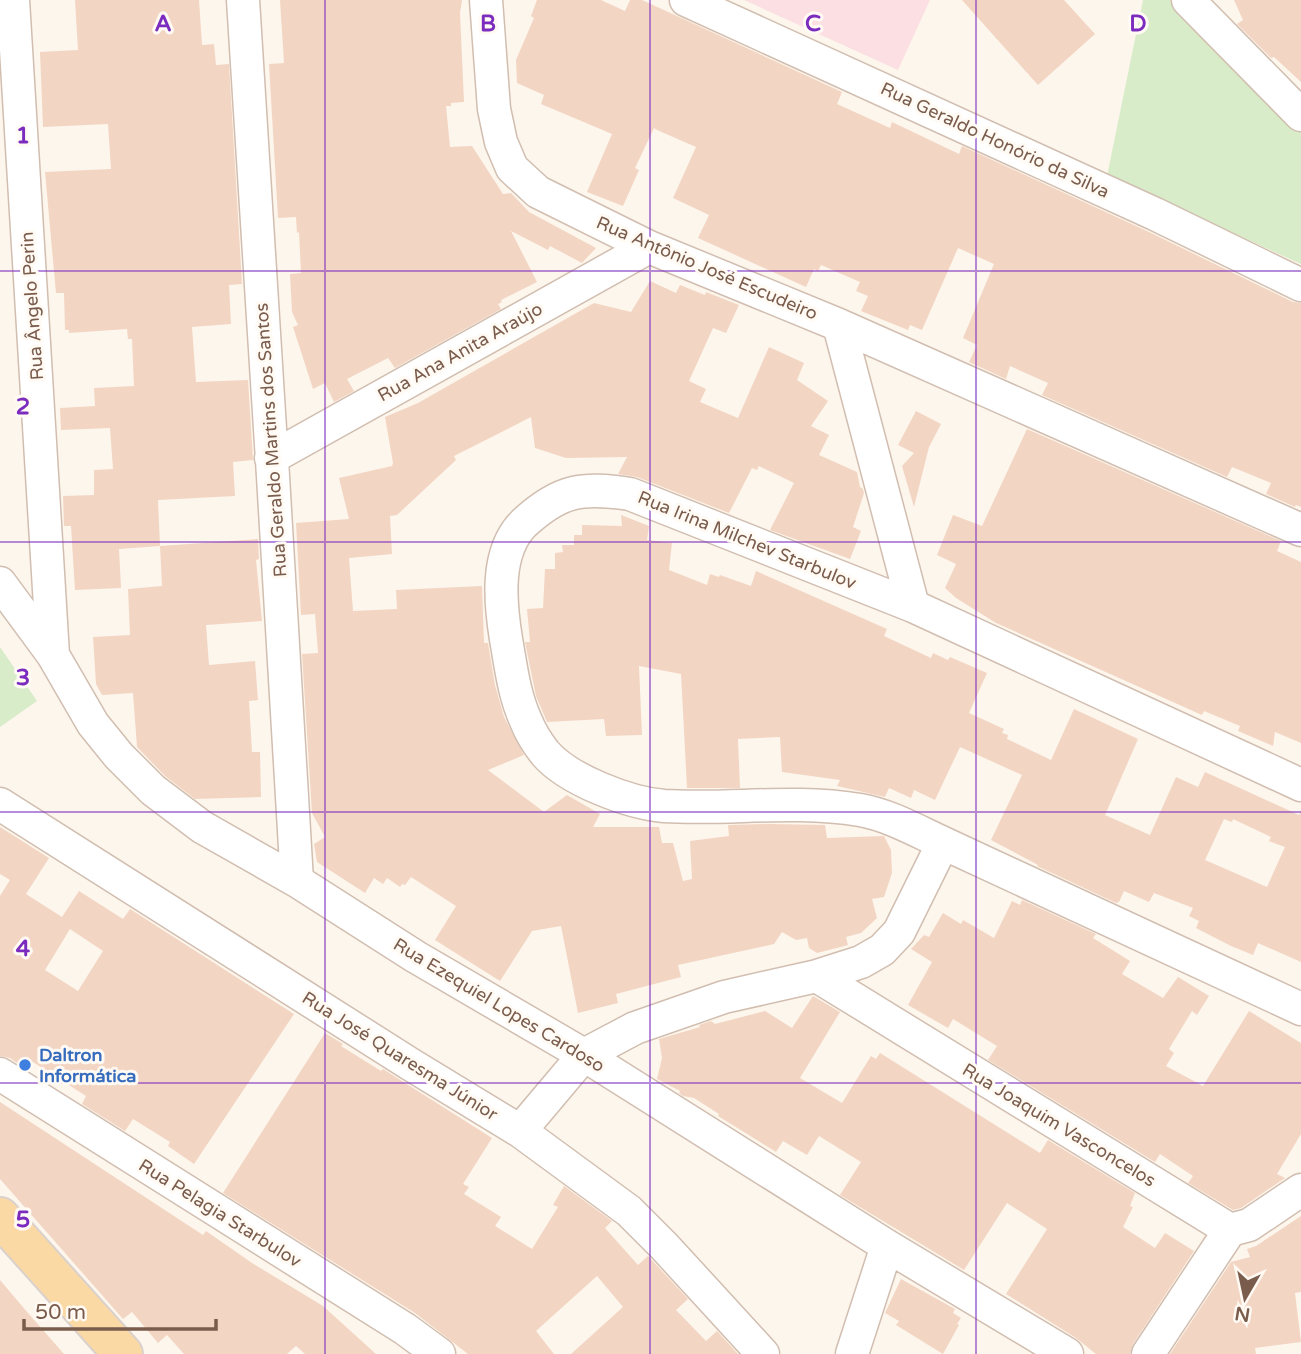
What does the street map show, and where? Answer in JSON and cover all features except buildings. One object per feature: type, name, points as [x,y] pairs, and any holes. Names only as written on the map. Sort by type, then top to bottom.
[{"type":"main road","points":[[0,1217],[122,1354]]},
{"type":"street","name":"Rua Ângelo Perin","points":[[13,0],[53,655]]},
{"type":"street","name":"Rua Geraldo Martins dos Santos","points":[[243,0],[296,881]]},
{"type":"street","name":"Rua Antônio José Escudeiro","points":[[486,0],[494,109],[501,142],[513,168],[538,192],[649,247],[839,325],[913,606]]},
{"type":"street","name":"Rua Geraldo Honório da Silva","points":[[686,0],[1155,214],[1301,285]]},
{"type":"street","points":[[1188,0],[1301,115]]},
{"type":"street","name":"Rua Ana Anita Araújo","points":[[271,458],[649,247]]},
{"type":"street","points":[[839,325],[1301,530]]},
{"type":"street","name":"Rua Irina Milchev Starbulov","points":[[943,843],[900,823],[863,811],[772,803],[662,806],[621,796],[574,776],[546,753],[526,722],[514,691],[503,618],[504,556],[518,530],[542,507],[568,494],[595,489],[631,494],[913,606],[1301,785]]},
{"type":"street","name":"Rua Ezequiel Lopes Cardoso","points":[[0,583],[53,655],[93,723],[119,756],[153,790],[201,827],[296,881],[416,957],[584,1055],[887,1246],[1067,1354]]},
{"type":"street","name":"Rua José Quaresma Júnior","points":[[0,804],[520,1131],[629,1210],[763,1354]]},
{"type":"street","points":[[520,1131],[584,1055],[635,1028],[723,997],[817,976],[861,962],[882,950],[899,932],[943,843],[1301,1009]]},
{"type":"street","name":"Rua Joaquim Vasconcelos","points":[[817,976],[1230,1230]]},
{"type":"street","name":"Rua Pelagia Starbulov","points":[[0,1073],[405,1329],[439,1354]]},
{"type":"street","points":[[1148,1354],[1230,1230],[1249,1225],[1301,1190]]},
{"type":"street","points":[[852,1354],[887,1246]]},
{"type":"shaded area","points":[[744,0],[930,0],[898,70]]},
{"type":"green space","points":[[1143,0],[1180,0],[1301,124],[1301,264],[1107,176]]},
{"type":"green space","points":[[0,647],[37,701],[0,727]]},
{"type":"place","name":"Daltron Informática","points":[[25,1065]]}]
